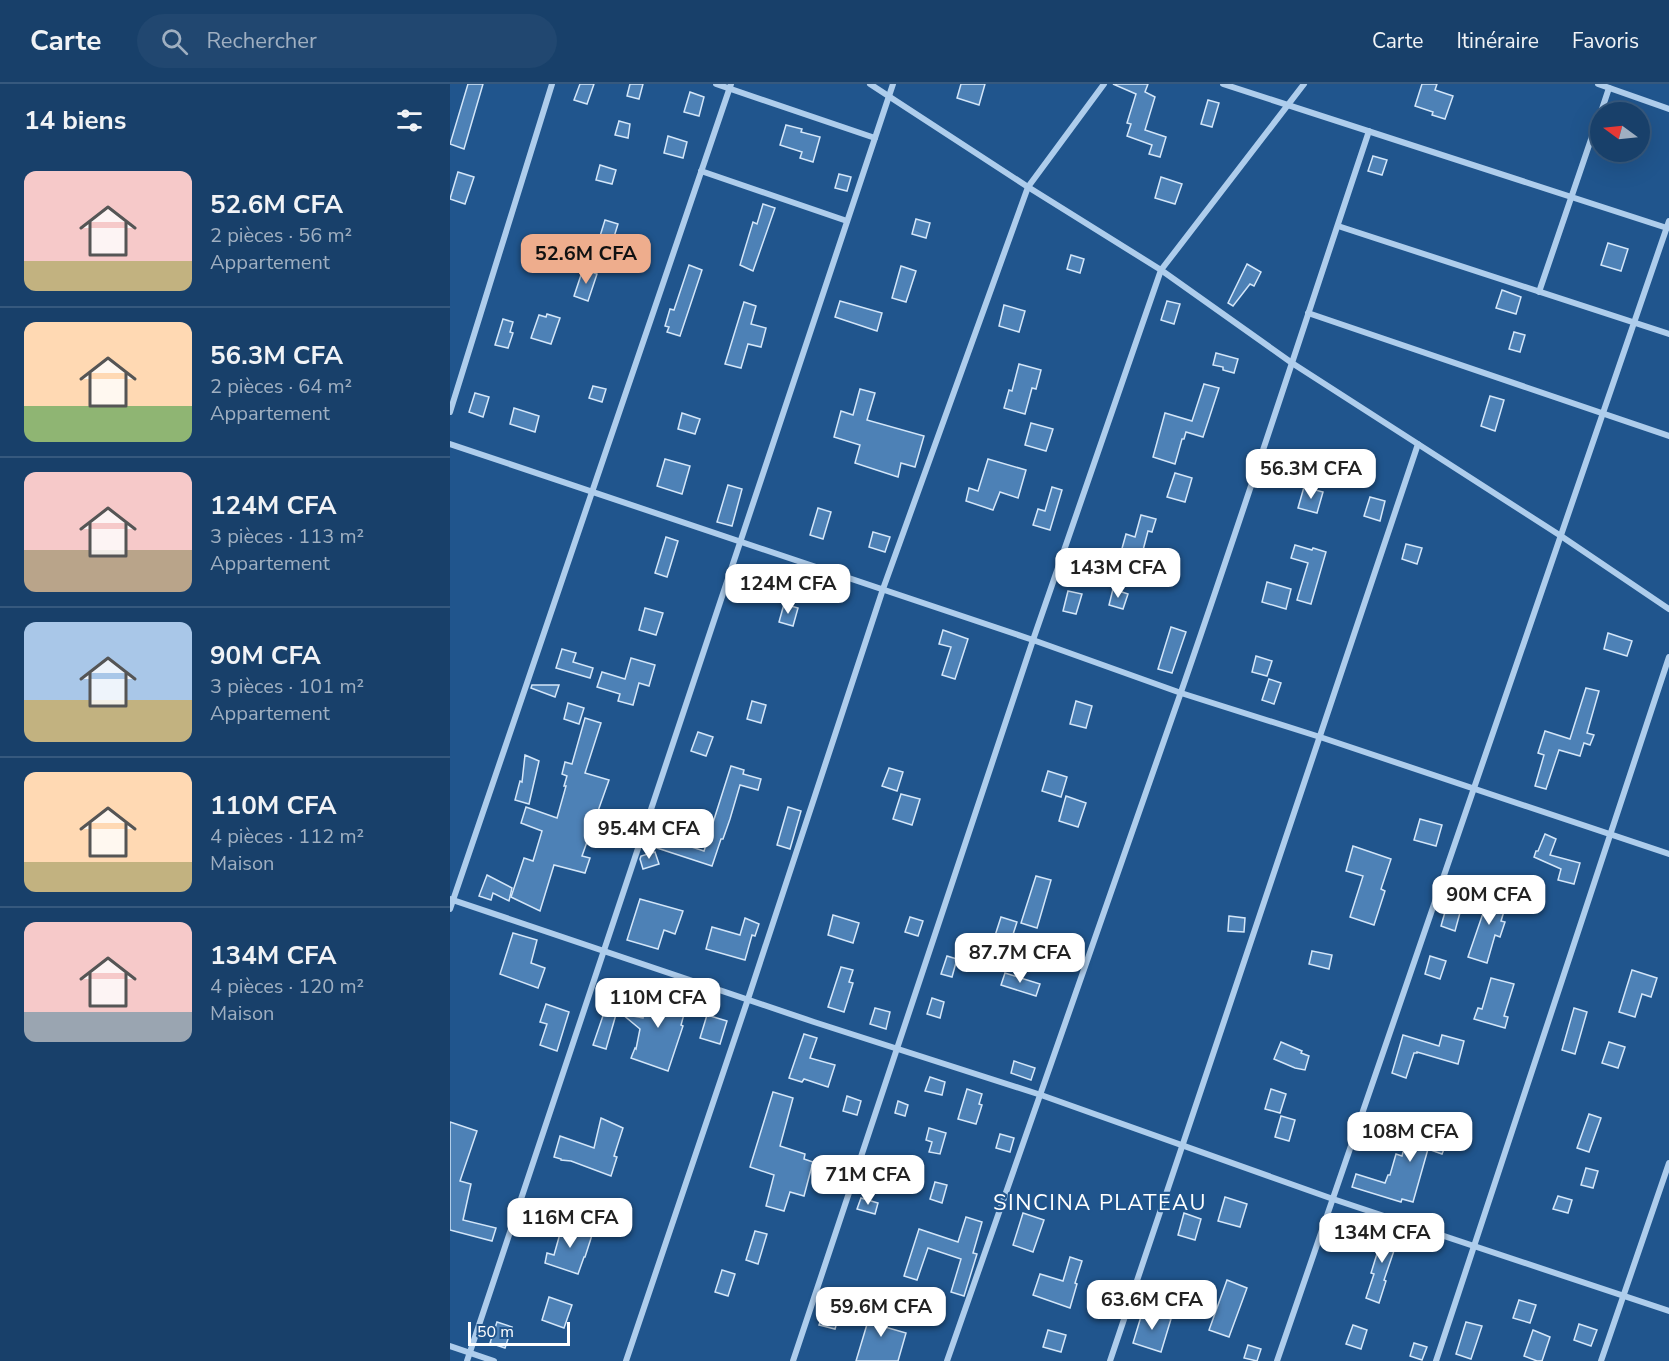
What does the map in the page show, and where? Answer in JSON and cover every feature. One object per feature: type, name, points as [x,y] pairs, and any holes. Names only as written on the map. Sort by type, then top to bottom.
[{"type":"street","points":[[450,412],[552,84]]},
{"type":"street","points":[[716,84],[730,86],[875,138]]},
{"type":"street","points":[[870,84],[1161,270],[1292,363],[1561,536],[1669,609]]},
{"type":"street","points":[[467,1361],[893,84]]},
{"type":"street","points":[[626,1361],[883,589],[1028,187],[1104,84]]},
{"type":"street","points":[[1223,84],[1572,197],[1668,224],[1277,1361]]},
{"type":"street","points":[[793,1361],[1033,640],[1161,270],[1304,84]]},
{"type":"street","points":[[1598,84],[1669,109]]},
{"type":"street","points":[[450,909],[730,86]]},
{"type":"street","points":[[1605,102],[1609,88]]},
{"type":"street","points":[[947,1361],[1181,693],[1369,131]]},
{"type":"street","points":[[1539,292],[1590,145]]},
{"type":"street","points":[[701,171],[847,221]]},
{"type":"street","points":[[1338,226],[1669,334]]},
{"type":"street","points":[[1308,313],[1669,436]]},
{"type":"street","points":[[450,444],[1033,640],[1181,693],[1320,736],[1669,854]]},
{"type":"street","points":[[1110,1361],[1418,444]]},
{"type":"street","points":[[1436,1361],[1669,657]]},
{"type":"street","points":[[452,900],[1041,1095],[1333,1199],[1669,1311]]},
{"type":"street","points":[[1601,1361],[1669,1163]]},
{"type":"street","points":[[450,1346],[494,1361]]},
{"type":"building","points":[[468,84],[483,84],[464,149],[450,144]]},
{"type":"building","points":[[580,84],[594,84],[587,104],[574,100]]},
{"type":"building","points":[[630,84],[643,84],[639,99],[627,96]]},
{"type":"building","points":[[961,84],[985,84],[979,105],[957,98]]},
{"type":"building","points":[[1113,84],[1148,84],[1145,92],[1155,97],[1145,130],[1166,137],[1160,157],[1149,154],[1152,145],[1127,136],[1131,124],[1127,123],[1136,94]]},
{"type":"building","points":[[1422,84],[1437,84],[1435,90],[1453,96],[1445,119],[1415,106]]},
{"type":"building","points":[[690,92],[704,97],[699,116],[684,112]]},
{"type":"building","points":[[1208,100],[1219,103],[1212,127],[1201,124]]},
{"type":"building","points":[[619,121],[630,124],[628,138],[615,135]]},
{"type":"building","points":[[786,125],[820,137],[813,162],[800,158],[802,152],[780,145]]},
{"type":"building","points":[[668,136],[687,142],[683,158],[664,153]]},
{"type":"building","points":[[1373,156],[1387,160],[1382,175],[1368,171]]},
{"type":"building","points":[[600,165],[616,170],[612,184],[596,180]]},
{"type":"building","points":[[458,172],[474,177],[465,204],[450,199]]},
{"type":"building","points":[[839,174],[851,177],[847,191],[835,188]]},
{"type":"building","points":[[1161,177],[1182,184],[1175,204],[1155,198]]},
{"type":"building","points":[[763,204],[775,208],[753,271],[740,265],[753,222],[757,224]]},
{"type":"building","points":[[916,219],[930,223],[926,238],[912,234]]},
{"type":"building","points":[[605,220],[618,224],[609,253],[596,249]]},
{"type":"building","points":[[1608,243],[1628,249],[1621,271],[1601,265]]},
{"type":"building","points":[[1071,255],[1084,259],[1080,273],[1067,269]]},
{"type":"building","points":[[1247,264],[1261,272],[1254,286],[1250,284],[1233,306],[1228,303]]},
{"type":"building","points":[[689,265],[702,270],[680,336],[667,332],[669,327],[665,326],[670,309],[674,310]]},
{"type":"building","points":[[901,266],[916,271],[906,302],[892,298]]},
{"type":"building","points":[[583,269],[597,274],[588,301],[574,296]]},
{"type":"building","points":[[1502,290],[1521,297],[1516,314],[1496,308]]},
{"type":"building","points":[[840,301],[882,313],[877,331],[835,317]]},
{"type":"building","points":[[1167,301],[1180,304],[1174,324],[1161,320]]},
{"type":"building","points":[[744,302],[756,306],[751,324],[766,328],[761,347],[748,344],[741,368],[725,364]]},
{"type":"building","points":[[1004,305],[1025,311],[1019,332],[999,326]]},
{"type":"building","points":[[547,314],[560,318],[551,344],[531,338],[539,315],[546,317]]},
{"type":"building","points":[[503,319],[513,322],[510,332],[513,333],[508,348],[495,345]]},
{"type":"building","points":[[1514,332],[1525,335],[1520,352],[1509,349]]},
{"type":"building","points":[[1216,353],[1238,359],[1234,373],[1213,365]]},
{"type":"building","points":[[1019,364],[1041,370],[1036,389],[1032,388],[1025,414],[1004,408],[1009,390],[1012,391]]},
{"type":"building","points":[[1204,384],[1219,388],[1203,437],[1186,432],[1175,464],[1153,457],[1165,413],[1192,421]]},
{"type":"building","points":[[593,386],[606,389],[602,402],[589,398]]},
{"type":"building","points":[[860,389],[875,393],[867,420],[924,436],[915,467],[901,463],[898,477],[855,463],[860,445],[834,437],[841,411],[853,415]]},
{"type":"building","points":[[475,393],[489,397],[483,417],[469,412]]},
{"type":"building","points":[[1490,396],[1504,400],[1495,431],[1481,426]]},
{"type":"building","points":[[514,408],[539,416],[535,432],[510,424]]},
{"type":"building","points":[[682,413],[700,419],[695,434],[678,429]]},
{"type":"building","points":[[1031,423],[1053,429],[1046,451],[1025,445]]},
{"type":"building","points":[[665,459],[690,466],[682,494],[657,486]]},
{"type":"building","points":[[988,459],[1026,470],[1018,498],[1000,492],[993,510],[966,501],[969,488],[978,491]]},
{"type":"building","points":[[1175,473],[1192,478],[1185,502],[1167,497]]},
{"type":"building","points":[[728,485],[742,489],[732,526],[717,522]]},
{"type":"building","points":[[1052,487],[1062,490],[1050,530],[1033,525],[1038,509],[1045,511]]},
{"type":"building","points":[[1304,487],[1323,492],[1317,513],[1298,508]]},
{"type":"building","points":[[1370,497],[1385,501],[1380,521],[1364,516]]},
{"type":"building","points":[[818,508],[831,512],[823,539],[810,535]]},
{"type":"building","points":[[1141,515],[1156,519],[1152,532],[1148,531],[1141,558],[1121,552],[1126,534],[1135,537]]},
{"type":"building","points":[[873,532],[890,537],[885,552],[869,547]]},
{"type":"building","points":[[666,537],[678,541],[667,577],[655,573]]},
{"type":"building","points":[[1406,544],[1422,548],[1417,564],[1402,559]]},
{"type":"building","points":[[1295,545],[1326,552],[1311,604],[1297,600],[1308,563],[1291,558]]},
{"type":"building","points":[[1267,582],[1291,589],[1286,609],[1262,602]]},
{"type":"building","points":[[1113,589],[1128,594],[1123,609],[1109,605]]},
{"type":"building","points":[[1068,591],[1082,594],[1076,614],[1063,611]]},
{"type":"building","points":[[784,604],[798,608],[793,626],[779,622]]},
{"type":"building","points":[[645,608],[663,613],[656,635],[639,630]]},
{"type":"building","points":[[1171,627],[1186,632],[1172,673],[1158,669]]},
{"type":"building","points":[[943,630],[968,639],[955,679],[942,675],[951,647],[939,644]]},
{"type":"building","points":[[1608,633],[1632,641],[1627,656],[1604,649]]},
{"type":"building","points":[[562,649],[576,653],[573,662],[593,668],[590,678],[556,668]]},
{"type":"building","points":[[1256,656],[1272,661],[1267,676],[1252,672]]},
{"type":"building","points":[[631,658],[655,665],[649,686],[639,683],[633,705],[618,701],[620,694],[597,687],[602,672],[625,679]]},
{"type":"building","points":[[1269,679],[1281,683],[1274,704],[1262,700]]},
{"type":"building","points":[[532,685],[559,685],[555,697],[531,688]]},
{"type":"building","points":[[1586,688],[1599,691],[1587,733],[1594,735],[1590,745],[1584,743],[1580,756],[1559,750],[1546,789],[1535,786],[1544,755],[1538,753],[1545,731],[1570,739]]},
{"type":"building","points":[[752,701],[766,705],[761,723],[747,719]]},
{"type":"building","points":[[1076,701],[1092,706],[1086,728],[1070,724]]},
{"type":"building","points":[[568,703],[584,708],[579,724],[564,719]]},
{"type":"building","points":[[585,718],[601,723],[585,773],[609,780],[582,856],[590,858],[585,873],[554,865],[540,911],[511,897],[524,858],[533,861],[542,831],[521,823],[526,807],[557,818],[566,786],[564,786],[567,776],[562,774],[565,762],[572,764]]},
{"type":"building","points":[[698,732],[713,737],[706,756],[691,751]]},
{"type":"building","points":[[525,755],[539,761],[529,804],[515,800],[520,781],[522,782]]},
{"type":"building","points":[[731,766],[744,770],[743,774],[761,779],[758,790],[740,785],[712,866],[657,848],[661,837],[704,851]]},
{"type":"building","points":[[889,768],[903,772],[897,791],[882,786]]},
{"type":"building","points":[[1048,771],[1067,777],[1061,797],[1042,791]]},
{"type":"building","points":[[901,794],[920,799],[912,825],[893,819]]},
{"type":"building","points":[[1066,796],[1086,803],[1078,827],[1059,821]]},
{"type":"building","points":[[788,807],[801,811],[790,849],[777,845]]},
{"type":"building","points":[[1420,819],[1442,825],[1436,846],[1414,840]]},
{"type":"building","points":[[1545,834],[1556,839],[1550,855],[1580,863],[1574,884],[1558,880],[1561,869],[1534,857]]},
{"type":"building","points":[[1353,846],[1391,859],[1381,889],[1385,891],[1374,925],[1350,917],[1363,876],[1346,871]]},
{"type":"building","points":[[655,852],[659,864],[643,869],[641,856]]},
{"type":"building","points":[[487,875],[512,888],[509,901],[493,893],[491,900],[479,896]]},
{"type":"building","points":[[1036,876],[1051,880],[1037,928],[1021,923]]},
{"type":"building","points":[[1491,890],[1509,895],[1501,921],[1505,922],[1500,937],[1495,935],[1487,963],[1468,957]]},
{"type":"building","points":[[640,899],[683,911],[675,934],[664,930],[658,949],[627,940]]},
{"type":"building","points":[[1447,905],[1461,909],[1455,931],[1441,926]]},
{"type":"building","points":[[833,915],[859,923],[853,943],[828,935]]},
{"type":"building","points":[[1229,916],[1245,918],[1244,932],[1228,931]]},
{"type":"building","points":[[910,917],[923,921],[918,936],[905,932]]},
{"type":"building","points":[[1001,917],[1017,922],[1008,950],[992,945]]},
{"type":"building","points":[[745,918],[759,924],[755,936],[752,935],[745,960],[706,949],[712,927],[740,935]]},
{"type":"building","points":[[513,933],[537,940],[531,963],[545,968],[538,988],[500,974]]},
{"type":"building","points":[[1312,951],[1332,955],[1329,969],[1309,964]]},
{"type":"building","points":[[947,956],[957,959],[952,977],[941,974]]},
{"type":"building","points":[[1430,956],[1446,961],[1440,979],[1425,974]]},
{"type":"building","points":[[841,967],[853,970],[849,982],[853,983],[844,1012],[828,1007]]},
{"type":"building","points":[[1632,970],[1657,978],[1651,997],[1642,994],[1635,1017],[1619,1012]]},
{"type":"building","points":[[1005,973],[1040,984],[1036,996],[1001,985]]},
{"type":"building","points":[[1491,978],[1514,984],[1504,1016],[1508,1017],[1505,1028],[1474,1019],[1478,1008],[1482,1009]]},
{"type":"building","points":[[646,981],[663,986],[659,998],[653,997],[686,1007],[681,1025],[683,1026],[668,1071],[631,1058],[636,1049],[640,1029],[622,1014],[643,1018],[650,996],[642,994]]},
{"type":"building","points":[[932,998],[944,1002],[940,1018],[927,1014]]},
{"type":"building","points":[[546,1004],[569,1012],[557,1051],[540,1045],[547,1024],[540,1022]]},
{"type":"building","points":[[606,1007],[617,1011],[606,1049],[593,1045]]},
{"type":"building","points":[[875,1008],[890,1012],[886,1029],[870,1024]]},
{"type":"building","points":[[1574,1008],[1587,1012],[1575,1054],[1562,1050]]},
{"type":"building","points":[[707,1015],[727,1021],[720,1044],[700,1038]]},
{"type":"building","points":[[804,1034],[817,1038],[810,1058],[835,1065],[828,1087],[804,1079],[802,1082],[789,1078]]},
{"type":"building","points":[[1403,1035],[1439,1046],[1442,1035],[1464,1041],[1458,1064],[1417,1052],[1414,1053],[1406,1078],[1392,1073]]},
{"type":"building","points":[[1281,1042],[1309,1056],[1305,1070],[1274,1059]]},
{"type":"building","points":[[1609,1042],[1625,1047],[1618,1068],[1602,1063]]},
{"type":"building","points":[[1014,1061],[1035,1068],[1031,1080],[1011,1073]]},
{"type":"building","points":[[930,1077],[945,1082],[942,1095],[925,1091]]},
{"type":"building","points":[[967,1089],[982,1094],[979,1104],[982,1105],[976,1124],[958,1119]]},
{"type":"building","points":[[1271,1089],[1286,1094],[1280,1113],[1265,1109]]},
{"type":"building","points":[[773,1092],[793,1098],[780,1146],[805,1154],[804,1159],[813,1162],[804,1196],[790,1192],[784,1211],[766,1206],[774,1175],[750,1167]]},
{"type":"building","points":[[847,1096],[861,1101],[857,1115],[843,1111]]},
{"type":"building","points":[[898,1101],[908,1105],[905,1116],[895,1113]]},
{"type":"building","points":[[1589,1114],[1601,1118],[1589,1152],[1577,1148]]},
{"type":"building","points":[[1432,1115],[1455,1122],[1442,1154],[1428,1149],[1413,1202],[1402,1199],[1401,1202],[1352,1187],[1356,1174],[1385,1183],[1390,1175],[1396,1154],[1402,1156],[1409,1130],[1427,1135]]},
{"type":"building","points":[[1281,1116],[1295,1120],[1289,1141],[1275,1137]]},
{"type":"building","points":[[601,1118],[623,1128],[614,1156],[617,1157],[611,1176],[554,1157],[560,1136],[594,1148]]},
{"type":"building","points":[[450,1122],[477,1131],[460,1181],[471,1184],[463,1220],[496,1228],[492,1241],[450,1230]]},
{"type":"building","points":[[929,1128],[946,1133],[940,1154],[929,1152],[932,1142],[926,1140]]},
{"type":"building","points":[[1000,1134],[1014,1138],[1010,1152],[996,1148]]},
{"type":"building","points":[[1586,1168],[1598,1171],[1593,1188],[1581,1185]]},
{"type":"building","points":[[935,1182],[947,1185],[942,1203],[930,1199]]},
{"type":"building","points":[[1558,1196],[1572,1200],[1568,1213],[1553,1209]]},
{"type":"building","points":[[1225,1197],[1247,1204],[1240,1227],[1218,1221]]},
{"type":"building","points":[[861,1198],[878,1203],[875,1214],[857,1209]]},
{"type":"building","points":[[601,1207],[616,1211],[612,1224],[597,1220]]},
{"type":"building","points":[[1023,1213],[1044,1220],[1033,1252],[1013,1245]]},
{"type":"building","points":[[1184,1213],[1201,1219],[1195,1240],[1178,1235]]},
{"type":"building","points":[[966,1217],[982,1222],[973,1253],[977,1254],[964,1296],[951,1292],[961,1259],[928,1248],[917,1280],[904,1276],[919,1229],[958,1242]]},
{"type":"building","points":[[563,1223],[593,1232],[578,1274],[545,1263],[547,1253],[554,1255]]},
{"type":"building","points":[[1385,1228],[1400,1233],[1384,1280],[1386,1281],[1379,1303],[1366,1298]]},
{"type":"building","points":[[755,1231],[767,1234],[758,1264],[746,1260]]},
{"type":"building","points":[[1070,1257],[1082,1261],[1070,1308],[1033,1295],[1040,1274],[1063,1281]]},
{"type":"building","points":[[722,1270],[735,1274],[728,1296],[715,1292]]},
{"type":"building","points":[[1227,1280],[1247,1288],[1229,1337],[1209,1330]]},
{"type":"building","points":[[832,1288],[846,1291],[835,1329],[819,1325]]},
{"type":"building","points":[[549,1297],[572,1305],[564,1328],[542,1320]]},
{"type":"building","points":[[1519,1300],[1536,1305],[1530,1323],[1513,1318]]},
{"type":"building","points":[[874,1301],[891,1306],[885,1327],[906,1333],[898,1361],[856,1361]]},
{"type":"building","points":[[1143,1310],[1171,1319],[1161,1352],[1133,1343]]},
{"type":"building","points":[[497,1322],[512,1327],[505,1348],[490,1343]]},
{"type":"building","points":[[1466,1322],[1482,1326],[1471,1359],[1456,1354]]},
{"type":"building","points":[[1579,1324],[1597,1330],[1591,1346],[1574,1340]]},
{"type":"building","points":[[1353,1325],[1367,1330],[1361,1349],[1346,1344]]},
{"type":"building","points":[[1048,1330],[1066,1335],[1061,1352],[1043,1347]]},
{"type":"building","points":[[1533,1330],[1550,1337],[1542,1361],[1524,1356]]},
{"type":"building","points":[[1414,1343],[1427,1347],[1422,1360],[1410,1356]]},
{"type":"building","points":[[1248,1345],[1261,1349],[1257,1361],[1244,1358]]},
{"type":"district","name":"SINCINA PLATEAU","points":[[1100,1203]]}]
